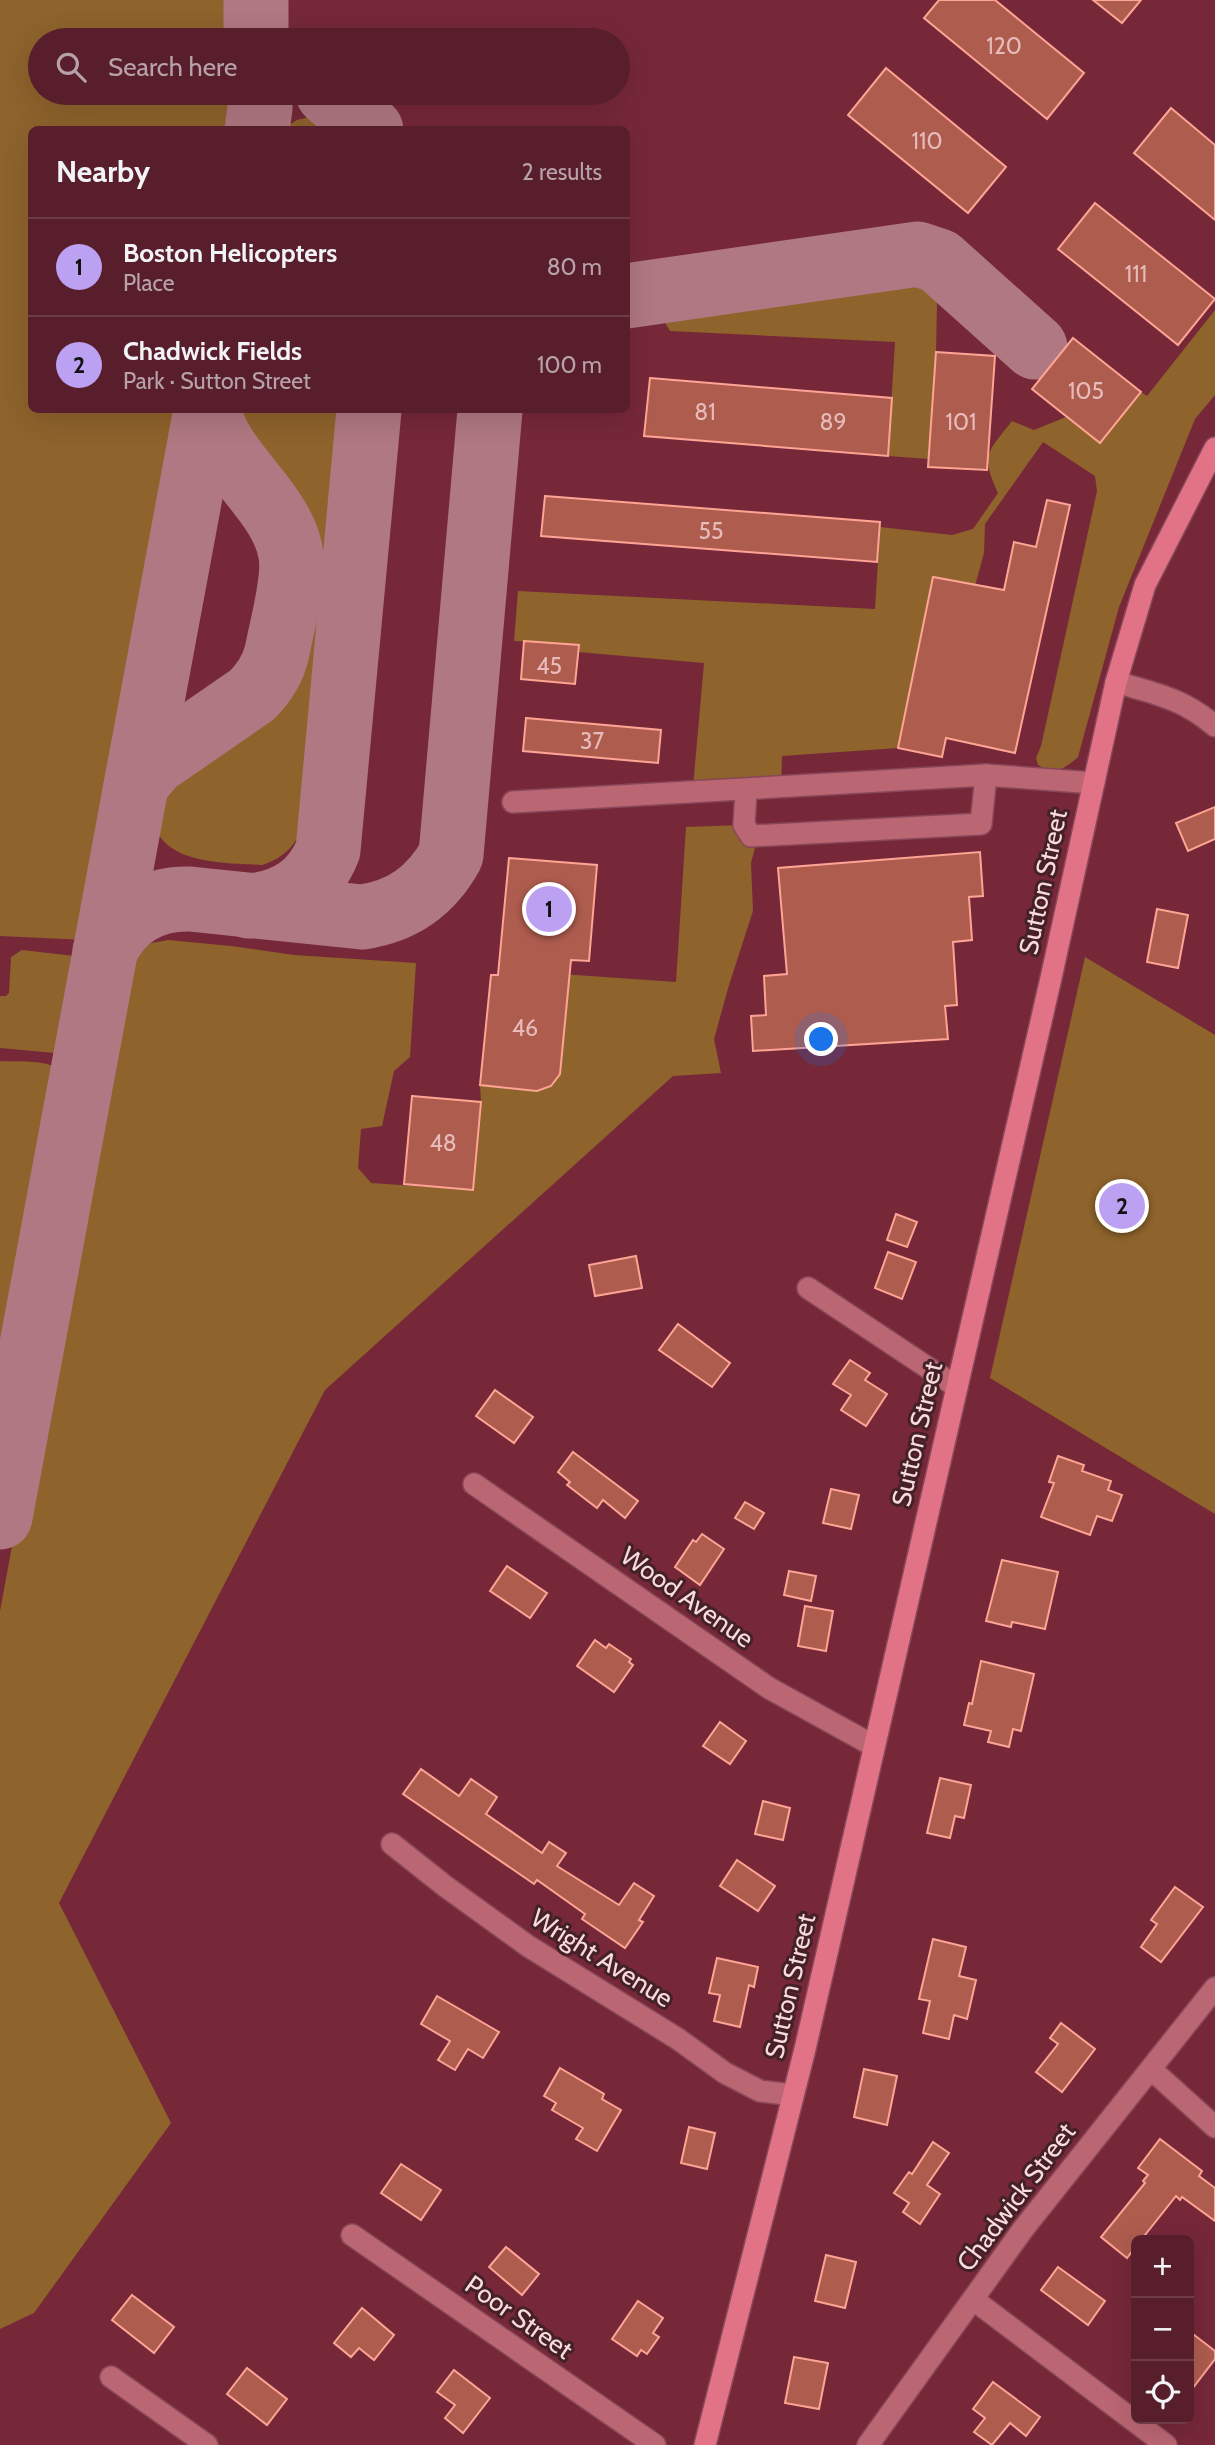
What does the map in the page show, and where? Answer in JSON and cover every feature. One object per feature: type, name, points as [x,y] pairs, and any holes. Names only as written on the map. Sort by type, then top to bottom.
[{"type":"highway","name":"Sutton Street","points":[[705,2445],[793,2095],[957,1387],[1116,682],[1145,585],[1215,448]]},
{"type":"street","points":[[1116,682],[1174,699],[1201,714],[1215,726]]},
{"type":"street","points":[[746,790],[744,825],[751,836],[981,824],[986,775]]},
{"type":"street","points":[[513,803],[986,775],[1094,783]]},
{"type":"street","points":[[808,1288],[957,1387]]},
{"type":"street","name":"Wood Avenue","points":[[474,1484],[769,1688],[874,1746]]},
{"type":"street","name":"Wright Avenue","points":[[392,1844],[528,1946],[678,2039],[725,2073],[760,2091],[793,2095]]},
{"type":"street","name":"Chadwick Street","points":[[868,2445],[1024,2228],[1215,1988]]},
{"type":"street","points":[[1152,2070],[1215,2127]]},
{"type":"street","name":"Poor Street","points":[[352,2235],[655,2445]]},
{"type":"street","points":[[974,2300],[1166,2445]]},
{"type":"street","points":[[111,2377],[207,2445]]},
{"type":"shaded area","points":[[0,0],[243,0],[242,28],[28,28],[28,105],[237,105],[235,126],[28,126],[28,413],[183,413],[86,940],[0,936]]},
{"type":"shaded area","points":[[322,118],[337,126],[287,126],[297,120]]},
{"type":"shaded area","points":[[919,275],[933,288],[937,300],[929,459],[888,456],[895,342],[670,331],[658,311]]},
{"type":"shaded area","points":[[1215,310],[1215,395],[1195,419],[1119,607],[1078,757],[1069,765],[1049,770],[1038,765],[1036,758],[1041,746],[1097,491],[1095,476],[1043,442],[985,524],[984,553],[975,586],[933,578],[898,748],[782,756],[781,788],[693,787],[704,663],[578,652],[578,645],[514,641],[518,591],[875,609],[880,527],[952,535],[973,529],[998,493],[989,470],[989,454],[1012,421],[1034,430],[1066,417],[1100,443],[1141,392],[1147,396]]},
{"type":"shaded area","points":[[228,413],[341,413],[302,830],[289,849],[277,859],[262,865],[219,862],[188,856],[163,841],[156,829],[153,813],[154,785],[289,693],[315,547],[306,527]]},
{"type":"shaded area","points":[[744,825],[758,836],[751,863],[753,911],[714,1039],[721,1073],[673,1076],[325,1390],[59,1903],[171,2123],[34,2313],[0,2329],[0,1611],[118,973],[142,947],[168,940],[294,955],[416,963],[410,1057],[394,1071],[382,1126],[361,1129],[358,1168],[371,1183],[472,1190],[481,1102],[480,1085],[537,1091],[551,1086],[560,1074],[561,974],[676,982],[686,827]]},
{"type":"shaded area","points":[[22,950],[83,957],[66,1047],[63,1051],[55,1053],[0,1048],[0,996],[9,993],[11,957]]},
{"type":"shaded area","points":[[1085,957],[1215,1035],[1215,1514],[990,1378]]},
{"type":"shaded area","points":[[0,1061],[41,1063],[61,1071],[0,1405]]},
{"type":"building","points":[[939,0],[995,0],[1084,73],[1047,119],[924,18]]},
{"type":"building","points":[[1093,0],[1141,0],[1122,23]]},
{"type":"building","points":[[886,68],[1006,167],[968,213],[848,115]]},
{"type":"building","points":[[1171,108],[1215,145],[1215,220],[1134,153]]},
{"type":"building","points":[[1095,203],[1215,299],[1178,345],[1058,249]]},
{"type":"building","points":[[1073,338],[1141,392],[1100,443],[1032,389]]},
{"type":"building","points":[[936,352],[995,356],[987,470],[928,467]]},
{"type":"building","points":[[650,378],[892,398],[888,456],[644,436]]},
{"type":"building","points":[[545,496],[880,522],[877,562],[541,536]]},
{"type":"building","points":[[1047,500],[1070,505],[1015,753],[946,738],[942,757],[898,748],[933,577],[1004,590],[1014,542],[1036,547]]},
{"type":"building","points":[[524,641],[579,645],[575,684],[521,679]]},
{"type":"building","points":[[526,718],[661,730],[658,763],[523,751]]},
{"type":"building","points":[[1215,807],[1215,839],[1188,851],[1176,823]]},
{"type":"building","points":[[980,852],[983,896],[969,897],[972,940],[953,942],[957,1005],[945,1006],[948,1039],[753,1051],[751,1016],[766,1015],[764,976],[787,974],[778,868]]},
{"type":"building","points":[[509,858],[597,865],[589,961],[571,960],[560,1074],[551,1086],[537,1091],[480,1085],[491,975],[498,975]]},
{"type":"building","points":[[1157,909],[1188,915],[1178,968],[1147,962]]},
{"type":"building","points":[[412,1096],[481,1102],[473,1190],[404,1184]]},
{"type":"building","points":[[896,1214],[917,1222],[907,1247],[887,1240]]},
{"type":"building","points":[[888,1252],[916,1262],[902,1299],[875,1288]]},
{"type":"building","points":[[636,1256],[642,1288],[595,1296],[589,1265]]},
{"type":"building","points":[[678,1324],[730,1363],[712,1387],[659,1350]]},
{"type":"building","points":[[850,1360],[870,1373],[865,1380],[887,1394],[866,1426],[841,1410],[851,1395],[833,1384]]},
{"type":"building","points":[[495,1390],[533,1417],[514,1443],[476,1416]]},
{"type":"building","points":[[573,1452],[638,1501],[625,1518],[603,1500],[597,1508],[567,1485],[570,1482],[558,1472]]},
{"type":"building","points":[[1058,1456],[1084,1465],[1082,1471],[1111,1481],[1108,1490],[1122,1495],[1112,1521],[1097,1516],[1090,1535],[1041,1517],[1054,1483],[1049,1482]]},
{"type":"building","points":[[831,1489],[859,1495],[851,1529],[823,1523]]},
{"type":"building","points":[[745,1502],[764,1513],[754,1529],[735,1518]]},
{"type":"building","points":[[702,1534],[724,1549],[700,1585],[675,1567],[693,1540],[696,1542]]},
{"type":"building","points":[[1002,1560],[1058,1572],[1045,1629],[1012,1622],[1011,1627],[986,1621]]},
{"type":"building","points":[[507,1566],[547,1593],[530,1618],[490,1591]]},
{"type":"building","points":[[789,1571],[816,1576],[811,1601],[784,1595]]},
{"type":"building","points":[[805,1606],[833,1611],[826,1651],[798,1646]]},
{"type":"building","points":[[595,1640],[606,1648],[609,1644],[631,1659],[629,1662],[633,1665],[614,1692],[577,1666]]},
{"type":"building","points":[[981,1661],[1034,1674],[1021,1731],[1013,1729],[1009,1747],[988,1742],[991,1731],[964,1725],[969,1703],[972,1704]]},
{"type":"building","points":[[720,1722],[746,1741],[730,1764],[703,1746]]},
{"type":"building","points":[[421,1769],[459,1796],[471,1779],[497,1797],[486,1814],[542,1853],[549,1842],[566,1853],[557,1866],[619,1905],[634,1883],[654,1896],[639,1920],[643,1922],[625,1948],[582,1919],[585,1914],[537,1880],[534,1884],[403,1794]]},
{"type":"building","points":[[940,1778],[971,1785],[964,1818],[955,1816],[950,1838],[927,1833]]},
{"type":"building","points":[[763,1801],[790,1808],[783,1840],[755,1834]]},
{"type":"building","points":[[737,1860],[775,1886],[758,1911],[720,1886]]},
{"type":"building","points":[[1175,1887],[1203,1907],[1161,1962],[1141,1947],[1157,1924],[1151,1920]]},
{"type":"building","points":[[933,1939],[966,1947],[959,1976],[976,1980],[967,2019],[954,2015],[949,2039],[923,2033],[930,2001],[919,1999]]},
{"type":"building","points":[[717,1958],[758,1967],[754,1987],[749,1985],[740,2027],[714,2021],[720,1995],[709,1993]]},
{"type":"building","points":[[437,1996],[499,2032],[483,2058],[468,2049],[455,2070],[438,2060],[450,2041],[421,2024]]},
{"type":"building","points":[[1061,2023],[1095,2049],[1062,2092],[1036,2072],[1058,2044],[1050,2038]]},
{"type":"building","points":[[560,2068],[604,2094],[602,2099],[621,2110],[597,2151],[576,2139],[583,2128],[552,2110],[556,2103],[544,2096]]},
{"type":"building","points":[[864,2069],[897,2076],[887,2125],[854,2117]]},
{"type":"building","points":[[689,2127],[715,2133],[707,2169],[681,2163]]},
{"type":"building","points":[[1160,2139],[1202,2171],[1199,2176],[1215,2188],[1215,2221],[1182,2197],[1180,2200],[1176,2196],[1145,2235],[1131,2235],[1131,2253],[1127,2258],[1101,2237],[1145,2183],[1143,2181],[1148,2175],[1138,2168]]},
{"type":"building","points":[[933,2142],[949,2153],[927,2185],[940,2194],[920,2224],[903,2212],[909,2203],[894,2193],[909,2172],[912,2174]]},
{"type":"building","points":[[401,2164],[441,2190],[421,2220],[381,2193]]},
{"type":"building","points":[[506,2247],[539,2274],[522,2295],[489,2267]]},
{"type":"building","points":[[826,2255],[856,2262],[845,2308],[815,2301]]},
{"type":"building","points":[[1058,2267],[1105,2301],[1088,2325],[1041,2290]]},
{"type":"building","points":[[132,2295],[174,2327],[154,2353],[112,2320]]},
{"type":"building","points":[[638,2301],[663,2318],[653,2333],[659,2337],[647,2354],[641,2350],[637,2356],[612,2339]]},
{"type":"building","points":[[362,2308],[394,2335],[374,2360],[359,2348],[351,2357],[334,2343]]},
{"type":"building","points":[[1194,2335],[1215,2351],[1215,2359],[1194,2386]]},
{"type":"building","points":[[794,2357],[828,2363],[819,2409],[785,2403]]},
{"type":"building","points":[[247,2368],[287,2399],[267,2425],[227,2394]]},
{"type":"building","points":[[454,2370],[490,2398],[463,2433],[445,2418],[455,2405],[437,2392]]},
{"type":"building","points":[[993,2382],[1040,2417],[1026,2436],[1010,2423],[992,2445],[974,2432],[985,2418],[973,2409]]},
{"type":"taxiway","points":[[256,0],[256,28]]},
{"type":"taxiway","points":[[258,126],[260,105]]},
{"type":"taxiway","points":[[342,105],[366,126]]},
{"type":"taxiway","points":[[630,295],[918,254],[939,261],[1035,347]]},
{"type":"taxiway","points":[[0,1517],[205,413]]},
{"type":"taxiway","points":[[135,791],[139,780],[155,762],[252,695],[261,685],[275,658],[287,603],[292,566],[286,536],[264,499],[224,447],[210,413]]},
{"type":"taxiway","points":[[249,906],[275,901],[297,890],[315,873],[328,850],[369,413]]},
{"type":"taxiway","points":[[105,951],[129,919],[139,911],[163,902],[190,899],[362,917],[403,904],[425,889],[443,868],[451,855],[490,413]]},
{"type":"place","name":"Boston Helicopters","points":[[549,909]]},
{"type":"place","name":"Chadwick Fields","points":[[1122,1206]]}]
